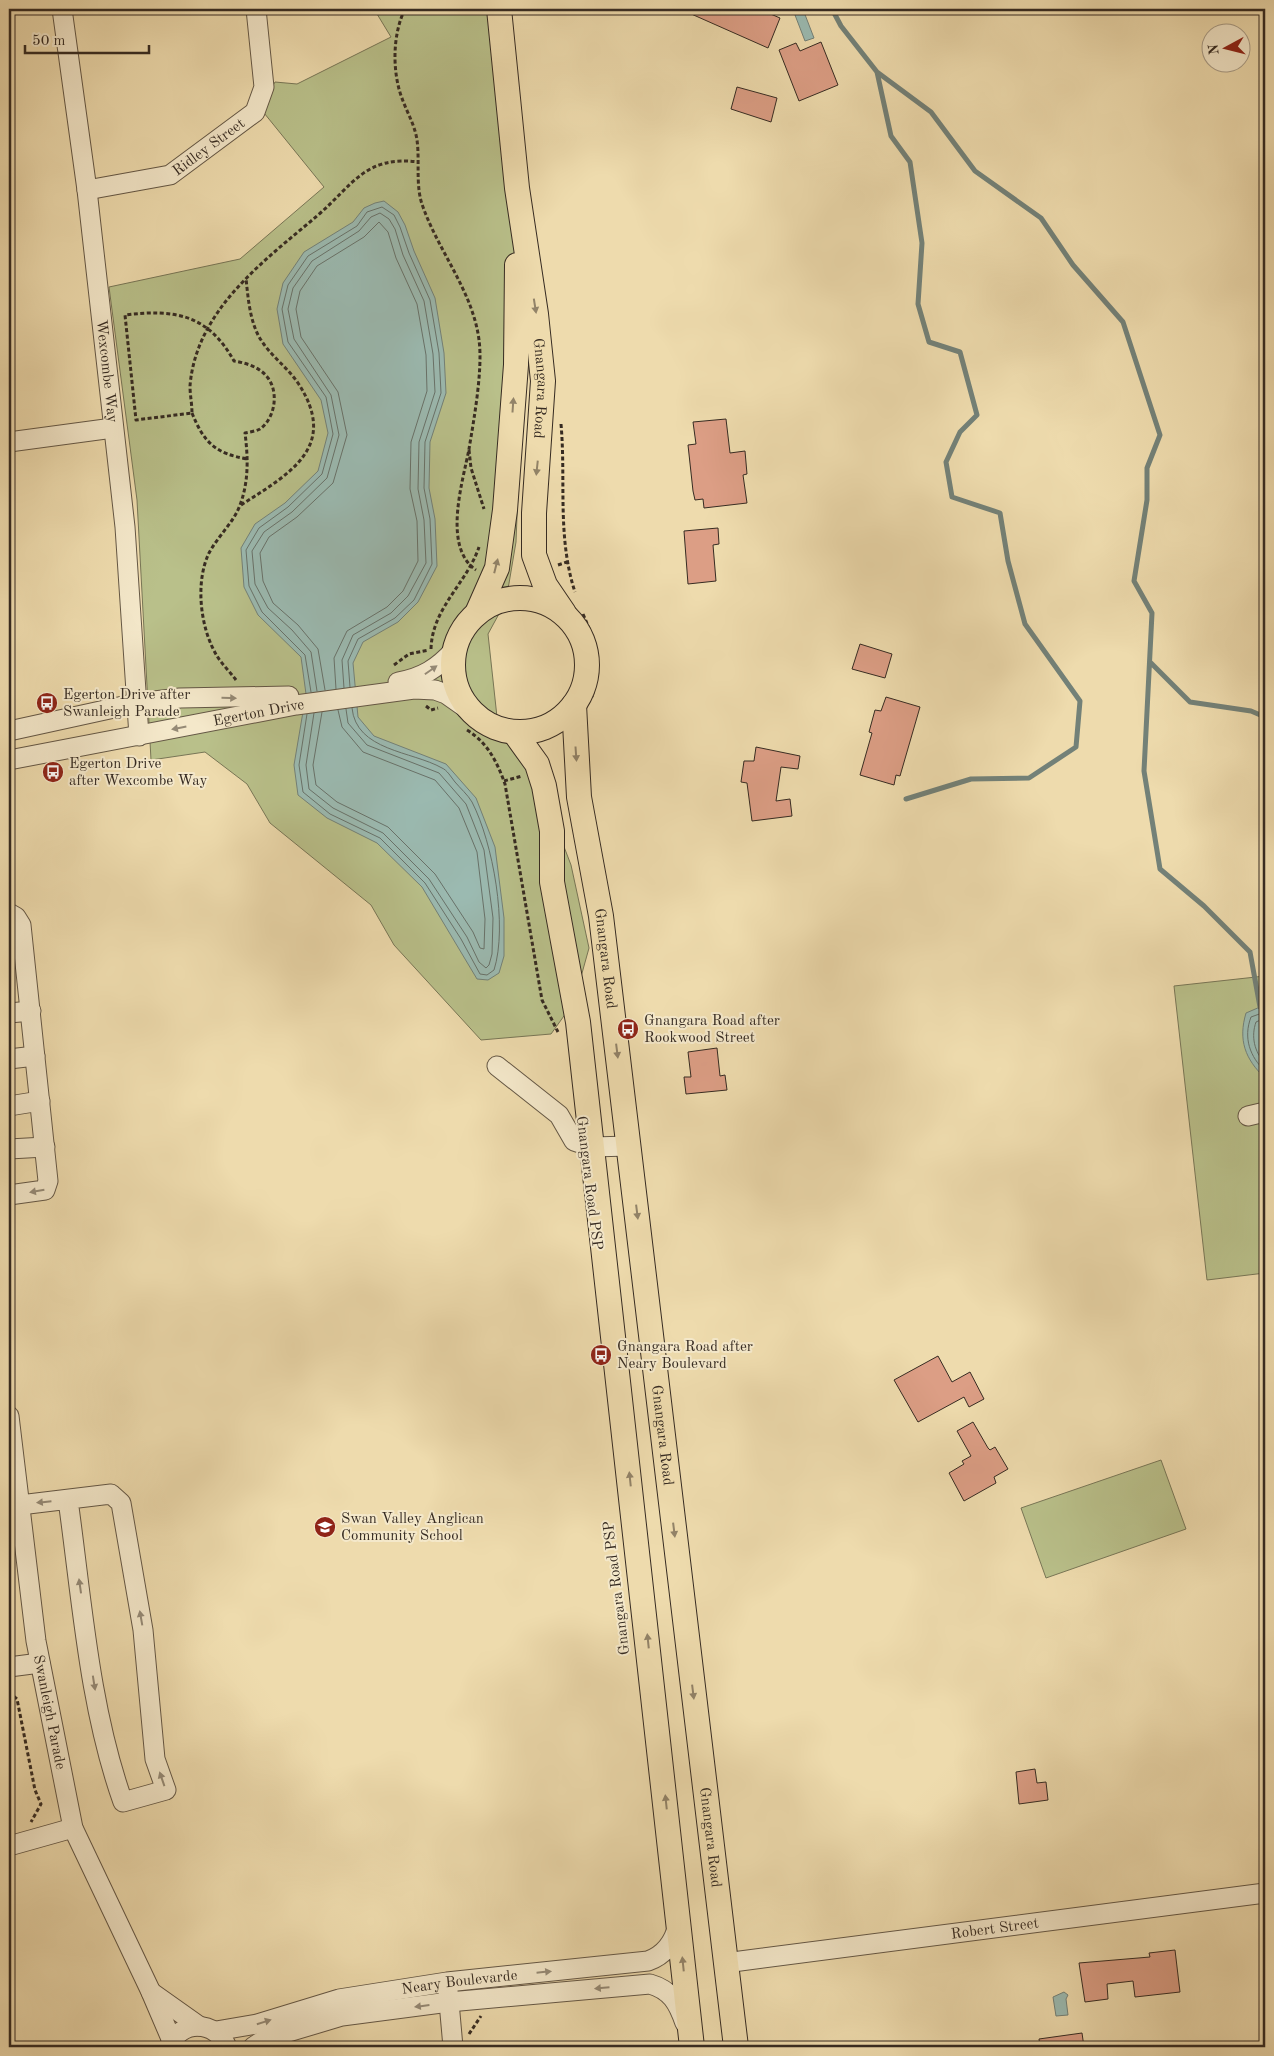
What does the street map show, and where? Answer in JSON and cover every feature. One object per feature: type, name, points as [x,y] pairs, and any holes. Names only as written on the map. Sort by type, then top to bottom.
[{"type":"main road","name":"Gnangara Road","points":[[499,9],[517,188],[536,314],[543,381],[534,513],[534,554],[545,585],[574,607]]},
{"type":"main road","name":"Gnangara Road","points":[[478,611],[497,568],[505,510],[516,365],[517,188]]},
{"type":"main road","points":[[522,597],[574,607],[578,629],[586,647],[583,702],[558,721],[537,730],[514,732],[468,721],[453,673],[454,650],[463,628],[478,611],[499,600],[522,597]]},
{"type":"main road","name":"Gnangara Road","points":[[583,702],[580,797],[584,833],[601,916],[736,2047]]},
{"type":"main road","points":[[514,732],[537,764],[544,786],[552,831],[552,882],[578,1022],[679,1917],[691,2044]]},
{"type":"street","name":"Wexcombe Way","points":[[62,9],[87,190],[113,428],[126,527],[139,736]]},
{"type":"street","name":"Ridley Street","points":[[87,190],[170,175],[254,112],[264,87],[256,9]]},
{"type":"street","points":[[9,442],[113,428]]},
{"type":"street","name":"Egerton Drive","points":[[369,691],[414,680],[432,670],[454,650]]},
{"type":"street","name":"Egerton Drive","points":[[9,760],[139,736],[296,700],[369,691],[435,690],[446,694],[468,721]]},
{"type":"street","name":"Egerton Drive","points":[[9,731],[137,703],[180,698],[296,700]]},
{"type":"street","points":[[9,913],[16,917],[21,925],[17,967],[31,1011],[48,1187],[42,1191],[9,1195]]},
{"type":"street","points":[[9,1013],[31,1011]]},
{"type":"street","points":[[9,1059],[36,1056]]},
{"type":"street","points":[[497,1066],[559,1115],[574,1140],[592,1147],[629,1146]]},
{"type":"street","points":[[9,1106],[40,1101]]},
{"type":"street","points":[[9,1149],[45,1147]]},
{"type":"street","name":"Swanleigh Parade","points":[[9,1416],[40,1663],[73,1828],[151,1992],[170,2044]]},
{"type":"street","points":[[20,1505],[111,1494],[121,1502],[143,1630],[155,1759],[166,1790],[123,1802],[109,1761],[101,1724],[68,1500]]},
{"type":"street","points":[[9,1667],[40,1663]]},
{"type":"street","points":[[9,1846],[73,1828]]},
{"type":"street","name":"Robert Street","points":[[725,1963],[1265,1893]]},
{"type":"street","name":"Neary Boulevarde","points":[[170,2044],[183,2029],[208,2029],[257,2024],[339,1999],[447,1982],[648,1961],[658,1958],[668,1948],[676,1932],[679,1917]]},
{"type":"street","points":[[447,1982],[454,2047]]},
{"type":"street","name":"Neary Boulevarde","points":[[253,2047],[265,2039],[342,2016],[449,2002],[650,1984],[664,1988],[671,1994],[680,2008],[691,2044]]},
{"type":"street","name":"Swanleigh Parade","points":[[151,1992],[208,2029],[227,2047]]},
{"type":"path","points":[[405,9],[397,38],[395,74],[398,88],[417,138],[418,185],[422,206],[467,300],[479,340],[478,374],[469,450],[457,501],[458,527],[466,563]]},
{"type":"path","points":[[248,459],[228,456],[209,442],[198,428],[192,413],[190,387],[194,362],[209,330],[226,302],[246,276],[332,202],[362,173],[386,161],[419,162]]},
{"type":"path","points":[[240,506],[281,479],[302,460],[312,440],[313,418],[309,401],[298,382],[260,340],[254,322],[246,276]]},
{"type":"path","points":[[192,413],[136,420],[125,315],[156,311],[181,316],[200,323],[226,348],[234,361],[248,364],[260,370],[268,378],[274,392],[273,408],[269,419],[260,429],[245,433],[248,459],[247,481],[240,506],[209,554],[202,578],[206,630],[217,656],[238,683]]},
{"type":"path","points":[[561,418],[563,523],[574,607],[595,644],[598,658],[598,670],[583,702]]},
{"type":"path","points":[[469,450],[471,468],[483,502],[484,511]]},
{"type":"path","points":[[432,670],[431,645],[434,629],[444,606],[470,566],[482,538]]},
{"type":"path","points":[[435,690],[442,714]]},
{"type":"path","points":[[468,721],[499,763],[504,781],[542,1000],[560,1035]]},
{"type":"path","points":[[504,781],[525,775],[537,764]]},
{"type":"path","points":[[9,1622],[9,1636]]},
{"type":"path","points":[[9,1692],[17,1699],[33,1781],[41,1804],[29,1827],[32,1840]]},
{"type":"green space","points":[[374,9],[489,9],[516,235],[523,362],[516,542],[506,601],[488,634],[497,717],[514,732],[548,805],[571,865],[589,948],[574,1002],[551,1034],[481,1040],[394,945],[371,905],[270,823],[247,784],[205,752],[151,760],[137,500],[109,287],[240,259],[324,187],[260,108],[275,82],[297,84],[391,37]]},
{"type":"green space","points":[[1265,976],[1265,1273],[1207,1280],[1174,986]]},
{"type":"green space","points":[[1161,1460],[1186,1529],[1046,1578],[1021,1508]]},
{"type":"water","points":[[804,12],[814,38],[805,41],[795,15]]},
{"type":"water","points":[[384,201],[398,212],[405,225],[414,251],[435,298],[444,353],[446,393],[430,442],[429,488],[435,519],[437,566],[418,602],[398,622],[363,642],[353,663],[358,717],[374,736],[446,764],[476,798],[495,847],[504,918],[504,956],[499,973],[488,980],[477,979],[422,887],[377,843],[327,818],[298,795],[294,765],[306,694],[301,657],[258,615],[244,587],[241,548],[255,524],[285,503],[318,471],[328,433],[321,400],[283,344],[277,309],[283,283],[304,252],[353,222],[364,208]]},
{"type":"water","points":[[1260,1007],[1265,1007],[1265,1078],[1252,1064],[1243,1040],[1246,1013]]},
{"type":"water","points":[[1064,1992],[1068,1995],[1066,1999],[1068,2015],[1056,2016],[1053,1997]]},
{"type":"building","points":[[680,9],[759,9],[780,18],[768,48]]},
{"type":"building","points":[[821,42],[838,85],[799,101],[779,50],[796,43],[800,51]]},
{"type":"building","points":[[737,87],[777,98],[771,122],[731,109]]},
{"type":"building","points":[[726,419],[730,453],[745,451],[747,474],[743,475],[747,503],[704,508],[703,499],[695,500],[693,491],[688,445],[696,444],[693,422]]},
{"type":"building","points":[[718,528],[719,544],[713,545],[716,581],[688,584],[684,531]]},
{"type":"building","points":[[860,644],[892,654],[885,678],[852,669]]},
{"type":"building","points":[[886,697],[920,707],[900,776],[896,775],[894,785],[860,775],[872,733],[869,732],[875,710],[881,711]]},
{"type":"building","points":[[756,747],[800,756],[798,769],[781,767],[776,801],[790,799],[792,816],[752,821],[747,783],[741,782],[744,761],[754,761]]},
{"type":"building","points":[[717,1048],[720,1076],[725,1075],[727,1090],[686,1094],[684,1077],[691,1077],[688,1052]]},
{"type":"building","points":[[938,1356],[952,1382],[970,1372],[984,1399],[969,1407],[964,1397],[918,1422],[894,1380]]},
{"type":"building","points":[[973,1422],[988,1448],[990,1450],[995,1447],[1008,1469],[994,1477],[996,1483],[964,1501],[949,1473],[964,1464],[962,1461],[971,1456],[957,1431]]},
{"type":"building","points":[[1035,1769],[1037,1783],[1046,1782],[1048,1800],[1019,1804],[1016,1772]]},
{"type":"building","points":[[1175,1950],[1180,1992],[1135,1997],[1133,1981],[1107,1984],[1108,1999],[1085,2002],[1079,1963],[1150,1957],[1149,1953]]},
{"type":"building","points":[[1082,2033],[1084,2047],[1040,2047],[1039,2039]]},
{"type":"waterway","points":[[832,9],[841,26],[877,72],[891,136],[910,162],[922,243],[918,304],[929,342],[960,352],[977,415],[960,432],[946,462],[952,497],[1000,513],[1008,561],[1025,624],[1080,701],[1076,747],[1029,778],[971,779],[906,799]]},
{"type":"waterway","points":[[877,72],[931,112],[975,171],[1041,218],[1073,265],[1123,322],[1160,435],[1147,468],[1147,500],[1134,581],[1152,613],[1144,771],[1160,869],[1204,906],[1250,952],[1260,1007]]},
{"type":"waterway","points":[[1151,663],[1190,702],[1251,711],[1265,717]]},
{"type":"place","name":"Egerton Drive after Swanleigh Parade","points":[[47,703]]},
{"type":"place","name":"Egerton Drive after Wexcombe Way","points":[[53,772]]},
{"type":"place","name":"Gnangara Road after Rookwood Street","points":[[628,1029]]},
{"type":"place","name":"Gnangara Road after Neary Boulevard","points":[[601,1355]]},
{"type":"place","name":"Swan Valley Anglican Community School","points":[[325,1527]]}]
